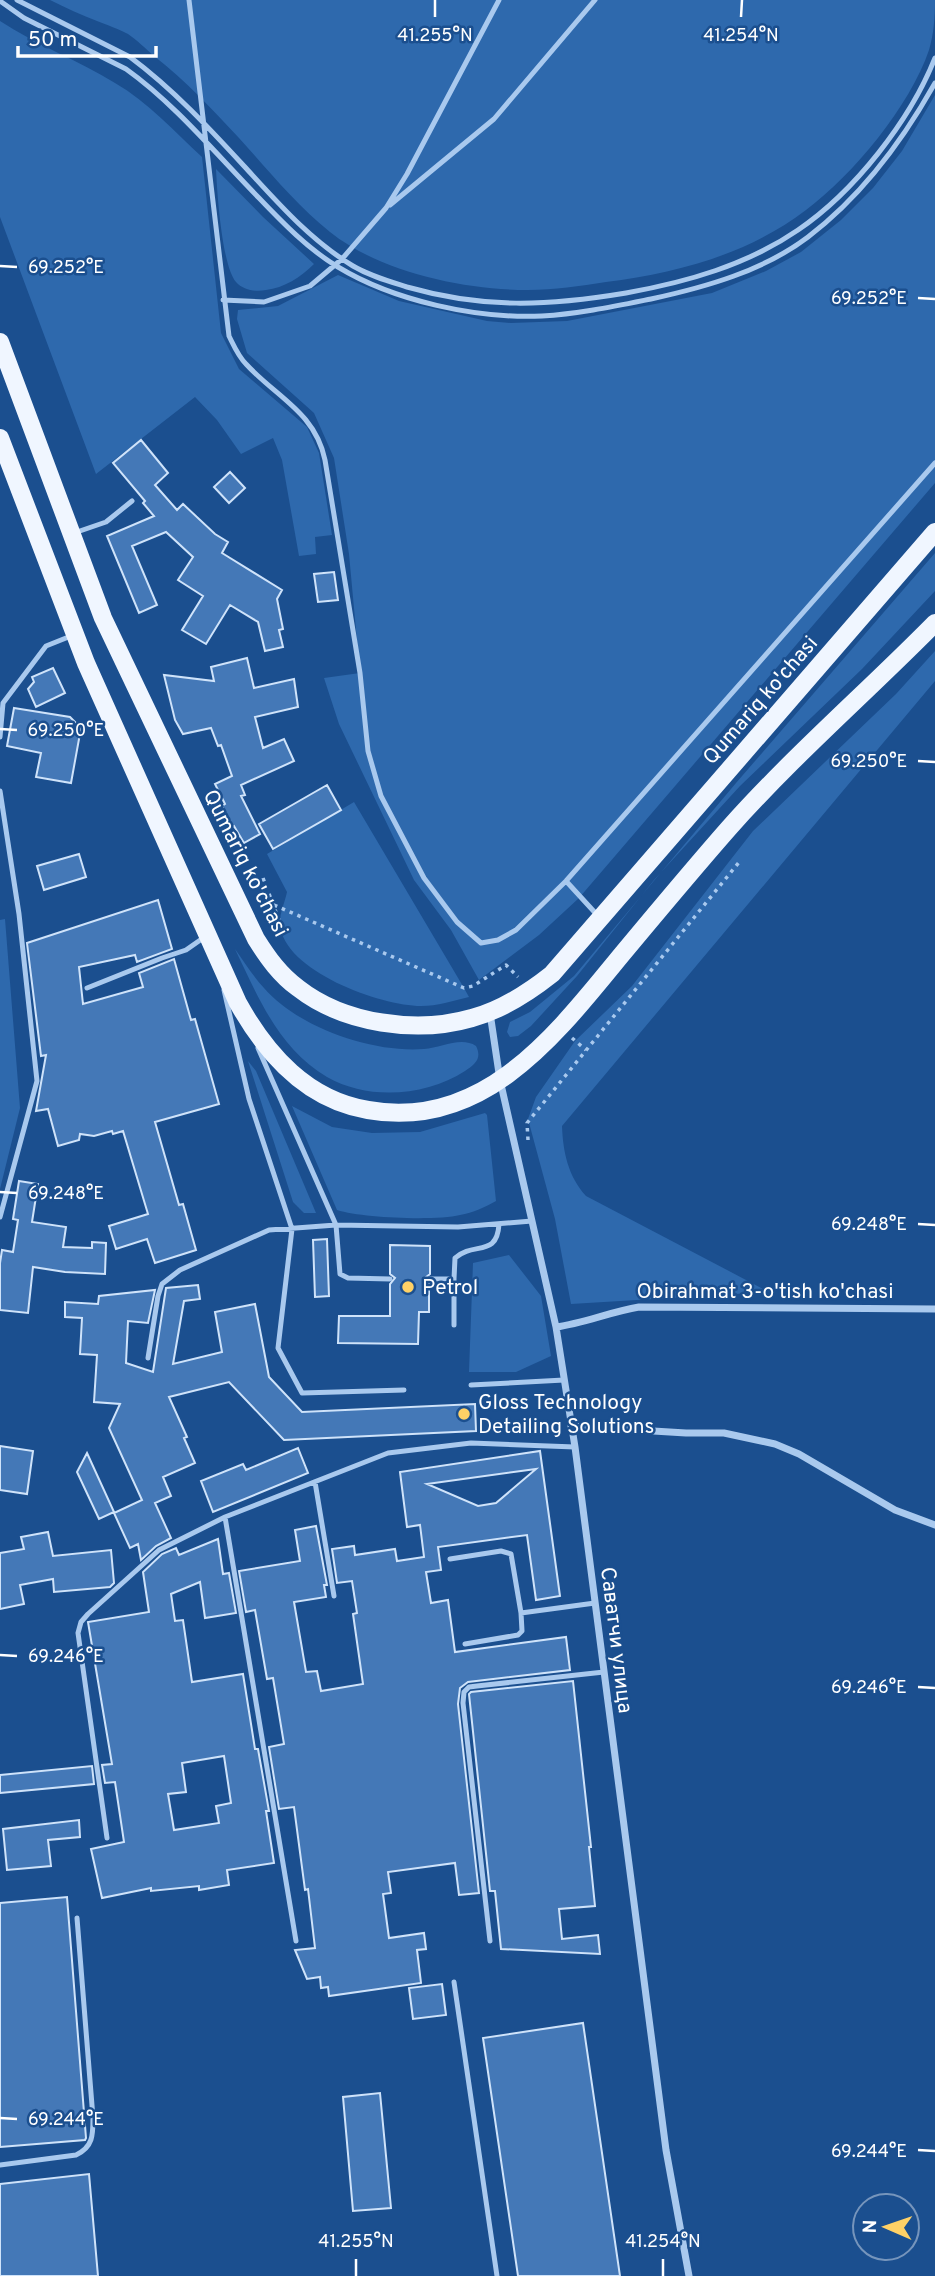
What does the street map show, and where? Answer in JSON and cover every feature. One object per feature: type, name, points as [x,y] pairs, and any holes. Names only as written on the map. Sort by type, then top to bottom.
[{"type":"main road","name":"Qumariq ko'chasi","points":[[0,342],[71,534],[118,651],[256,939],[273,964],[296,987],[324,1005],[376,1021],[408,1025],[462,1021],[510,1003],[552,974],[935,532]]},
{"type":"main road","points":[[0,438],[74,634],[239,1003],[263,1042],[288,1069],[318,1093],[346,1105],[375,1112],[428,1110],[463,1100],[500,1080],[538,1051],[717,842],[786,766],[935,623]]},
{"type":"main road","points":[[31,520],[61,507]]},
{"type":"street","name":"Саватчи улица","points":[[489,1012],[500,1080],[556,1327],[575,1447],[666,2150],[689,2276]]},
{"type":"street","name":"Obirahmat 3-o'tish ko'chasi","points":[[556,1327],[639,1307],[935,1309]]},
{"type":"street","points":[[571,1426],[724,1433],[775,1444],[799,1454],[895,1510],[935,1525]]},
{"type":"lane","points":[[17,0],[130,57],[205,124],[313,237],[342,258],[373,276],[429,293],[464,300],[510,304],[541,304],[594,298],[666,285],[718,271],[779,242],[825,208],[866,165],[893,131],[918,92],[935,58]]},
{"type":"lane","points":[[189,0],[229,336],[245,363],[309,421],[319,438],[325,460],[360,673],[368,751],[381,796],[424,878],[457,922],[481,943],[498,940],[516,930],[566,881],[935,463]]},
{"type":"lane","points":[[386,208],[499,0]]},
{"type":"lane","points":[[223,300],[264,302],[310,286],[342,258],[386,208],[494,119],[596,0]]},
{"type":"lane","points":[[0,1],[24,18],[126,68],[169,105],[284,224],[334,265],[369,283],[427,302],[474,312],[542,316],[668,295],[722,281],[792,247],[834,215],[862,188],[909,128],[935,83]]},
{"type":"lane","points":[[71,534],[106,522],[132,501]]},
{"type":"lane","points":[[0,737],[2,704],[46,646],[74,634]]},
{"type":"lane","points":[[0,791],[19,914],[37,1081],[0,1217]]},
{"type":"lane","points":[[566,881],[601,919]]},
{"type":"lane","points":[[88,988],[211,941],[249,1100],[292,1229],[278,1348],[302,1393],[404,1390]]},
{"type":"lane","points":[[239,1003],[336,1225],[340,1274],[348,1278],[390,1279]]},
{"type":"lane","points":[[148,1358],[162,1284],[180,1270],[269,1230],[336,1225],[458,1227],[531,1222]]},
{"type":"lane","points":[[454,1325],[455,1258],[464,1252],[494,1243],[498,1239],[499,1224]]},
{"type":"lane","points":[[429,1279],[454,1279]]},
{"type":"lane","points":[[471,1385],[564,1380]]},
{"type":"lane","points":[[107,1838],[78,1633],[81,1622],[159,1550],[225,1517],[388,1453],[471,1443],[575,1447]]},
{"type":"lane","points":[[315,1482],[334,1596]]},
{"type":"lane","points":[[225,1517],[296,1941]]},
{"type":"lane","points":[[450,1559],[501,1552],[511,1554],[522,1631],[518,1635],[465,1644]]},
{"type":"lane","points":[[521,1613],[595,1603]]},
{"type":"lane","points":[[489,1941],[464,1692],[477,1686],[604,1672]]},
{"type":"lane","points":[[0,2165],[76,2155],[86,2150],[91,2142],[93,2118],[77,1918]]},
{"type":"lane","points":[[454,1982],[497,2276]]},
{"type":"path","points":[[529,1149],[527,1123],[740,861]]},
{"type":"path","points":[[263,878],[279,920]]},
{"type":"path","points":[[274,905],[464,988],[474,986],[506,965]]},
{"type":"path","points":[[575,1041],[586,1050]]},
{"type":"shaded area","points":[[50,0],[935,0],[929,50],[908,94],[861,159],[806,210],[760,239],[686,267],[586,285],[528,290],[477,287],[424,276],[373,258],[350,246],[306,210],[177,75],[135,39],[121,30]]},
{"type":"shaded area","points":[[0,21],[101,75],[139,99],[202,157],[221,333],[239,369],[307,427],[319,453],[332,535],[315,537],[316,554],[299,556],[282,460],[273,438],[241,454],[217,420],[195,397],[96,474],[0,217]]},
{"type":"shaded area","points":[[935,95],[935,483],[579,898],[539,935],[479,980],[451,930],[414,880],[339,724],[324,678],[360,673],[349,554],[334,458],[314,413],[247,353],[237,319],[238,310],[278,306],[338,275],[399,301],[487,321],[511,323],[567,321],[712,293],[766,271],[801,252],[841,220],[873,188],[902,151]]},
{"type":"shaded area","points":[[216,169],[314,264],[292,281],[273,289],[249,290],[236,282],[224,245]]},
{"type":"shaded area","points":[[935,553],[935,591],[862,669],[740,786],[661,872]]},
{"type":"shaded area","points":[[935,651],[935,681],[562,1126],[568,1163],[586,1196],[769,1292],[571,1304],[555,1219],[528,1119],[536,1097],[575,1041],[632,986],[753,831],[896,694]]},
{"type":"shaded area","points":[[354,802],[469,997],[421,1006],[383,1000],[337,983],[315,971],[298,957],[285,941],[280,920],[287,892],[267,854]]},
{"type":"shaded area","points":[[642,896],[577,976],[531,1026],[518,1036],[510,1037],[507,1032],[510,1022],[530,1012],[574,976]]},
{"type":"shaded area","points":[[5,919],[20,1108],[0,1189],[0,920]]},
{"type":"shaded area","points":[[235,949],[260,983],[279,1002],[316,1026],[382,1047],[424,1049],[457,1042],[470,1043],[478,1050],[477,1060],[450,1079],[415,1090],[379,1092],[343,1085],[310,1065],[283,1037],[262,1003]]},
{"type":"shaded area","points":[[248,1061],[256,1071],[316,1213],[304,1213],[293,1202]]},
{"type":"shaded area","points":[[292,1106],[332,1127],[372,1133],[420,1132],[485,1113],[496,1201],[470,1213],[434,1218],[380,1217],[337,1210]]},
{"type":"shaded area","points":[[509,1255],[541,1296],[551,1356],[516,1372],[469,1372],[473,1263]]},
{"type":"building","points":[[141,440],[168,473],[155,485],[177,510],[183,504],[215,534],[228,542],[222,553],[282,590],[277,599],[283,629],[279,630],[283,647],[265,651],[258,622],[230,605],[206,644],[182,630],[203,596],[178,580],[193,557],[166,532],[132,546],[157,605],[139,613],[107,536],[154,516],[113,463]]},
{"type":"building","points":[[230,472],[245,488],[229,503],[214,487]]},
{"type":"building","points":[[334,572],[338,600],[318,602],[314,574]]},
{"type":"building","points":[[247,658],[254,688],[294,679],[298,707],[255,717],[263,748],[284,739],[294,761],[241,785],[245,795],[241,796],[260,834],[244,843],[234,826],[232,827],[215,784],[232,776],[221,745],[218,746],[211,728],[183,734],[175,720],[164,675],[214,681],[211,667]]},
{"type":"building","points":[[53,668],[65,693],[36,707],[28,689],[34,682],[32,677]]},
{"type":"building","points":[[14,708],[70,717],[81,728],[71,783],[36,777],[41,753],[7,746]]},
{"type":"building","points":[[327,785],[341,810],[273,849],[259,824]]},
{"type":"building","points":[[79,854],[86,877],[44,890],[37,866]]},
{"type":"building","points":[[158,900],[172,949],[137,962],[135,955],[79,967],[83,1004],[143,987],[139,973],[174,959],[191,1020],[195,1019],[219,1104],[155,1122],[179,1205],[183,1204],[196,1250],[155,1263],[147,1239],[116,1249],[109,1226],[148,1214],[123,1131],[94,1136],[80,1134],[79,1140],[58,1146],[48,1109],[36,1111],[46,1055],[41,1056],[27,943]]},
{"type":"building","points":[[19,1181],[38,1184],[32,1222],[66,1227],[63,1247],[92,1248],[92,1242],[106,1243],[105,1274],[33,1267],[28,1313],[0,1310],[0,1263],[2,1250],[13,1252],[18,1220],[13,1219]]},
{"type":"building","points":[[327,1239],[329,1296],[315,1297],[313,1240]]},
{"type":"building","points":[[390,1245],[430,1246],[430,1274],[425,1278],[429,1284],[429,1312],[419,1312],[418,1344],[338,1343],[339,1316],[390,1316],[390,1284],[395,1278],[390,1274]]},
{"type":"building","points":[[198,1285],[200,1299],[184,1301],[173,1364],[222,1352],[215,1312],[255,1304],[269,1377],[302,1412],[475,1404],[476,1431],[284,1440],[229,1382],[169,1397],[195,1463],[163,1477],[171,1496],[155,1503],[171,1538],[156,1546],[141,1560],[138,1544],[130,1548],[114,1513],[142,1500],[109,1428],[120,1404],[94,1402],[97,1355],[80,1354],[82,1318],[65,1317],[65,1302],[98,1304],[99,1296],[155,1290],[148,1323],[128,1321],[126,1363],[153,1372],[166,1288]]},
{"type":"building","points":[[0,1446],[33,1451],[27,1494],[0,1490]]},
{"type":"building","points":[[298,1448],[308,1473],[213,1512],[201,1481],[243,1464],[246,1470]]},
{"type":"building","points":[[540,1451],[560,1596],[536,1600],[527,1535],[438,1547],[441,1570],[426,1572],[431,1603],[448,1600],[455,1652],[566,1637],[570,1670],[468,1682],[460,1688],[458,1704],[479,1893],[459,1895],[455,1863],[388,1872],[391,1893],[383,1894],[389,1938],[424,1933],[426,1949],[417,1950],[421,1983],[329,1996],[328,1987],[321,1988],[320,1977],[307,1979],[295,1950],[315,1948],[308,1889],[305,1890],[294,1807],[279,1809],[269,1747],[284,1744],[273,1678],[267,1679],[255,1610],[246,1612],[239,1571],[300,1561],[295,1530],[316,1526],[327,1585],[324,1585],[326,1597],[294,1602],[306,1672],[317,1671],[321,1691],[363,1684],[353,1614],[357,1613],[352,1581],[337,1583],[332,1549],[354,1546],[355,1555],[395,1549],[397,1561],[424,1557],[420,1525],[407,1527],[400,1472]],"holes":[[[536,1469],[496,1503],[478,1506],[427,1484]]]},
{"type":"building","points":[[87,1453],[114,1512],[99,1519],[77,1472]]},
{"type":"building","points":[[48,1532],[53,1556],[111,1550],[114,1583],[110,1587],[54,1592],[53,1579],[20,1585],[24,1604],[0,1609],[0,1553],[24,1549],[21,1537]]},
{"type":"building","points":[[218,1539],[223,1574],[229,1573],[236,1613],[205,1618],[200,1582],[171,1594],[175,1621],[183,1620],[192,1682],[243,1674],[255,1749],[258,1749],[269,1811],[266,1811],[274,1863],[227,1870],[229,1885],[199,1890],[199,1886],[151,1891],[151,1888],[102,1898],[91,1849],[124,1842],[115,1782],[105,1783],[102,1765],[112,1764],[88,1622],[149,1612],[143,1572],[162,1554],[176,1548],[179,1555]],"holes":[[[224,1756],[231,1803],[216,1806],[219,1823],[174,1830],[168,1794],[186,1792],[182,1763]]]},
{"type":"building","points":[[573,1681],[595,1906],[559,1909],[562,1939],[598,1935],[600,1954],[501,1949],[495,1891],[490,1891],[469,1694]]},
{"type":"building","points":[[92,1766],[94,1784],[0,1793],[0,1775]]},
{"type":"building","points":[[79,1820],[80,1837],[48,1840],[51,1866],[7,1870],[3,1829]]},
{"type":"building","points":[[67,1897],[86,2138],[0,2147],[0,1903]]},
{"type":"building","points":[[442,1984],[446,2015],[413,2019],[409,1988]]},
{"type":"building","points":[[583,2023],[620,2276],[518,2276],[483,2038]]},
{"type":"building","points":[[380,2093],[391,2208],[353,2211],[343,2097]]},
{"type":"building","points":[[89,2174],[98,2276],[0,2276],[0,2184]]},
{"type":"place","name":"Petrol","points":[[408,1287]]},
{"type":"place","name":"Gloss Technology Detailing Solutions","points":[[464,1414]]}]
